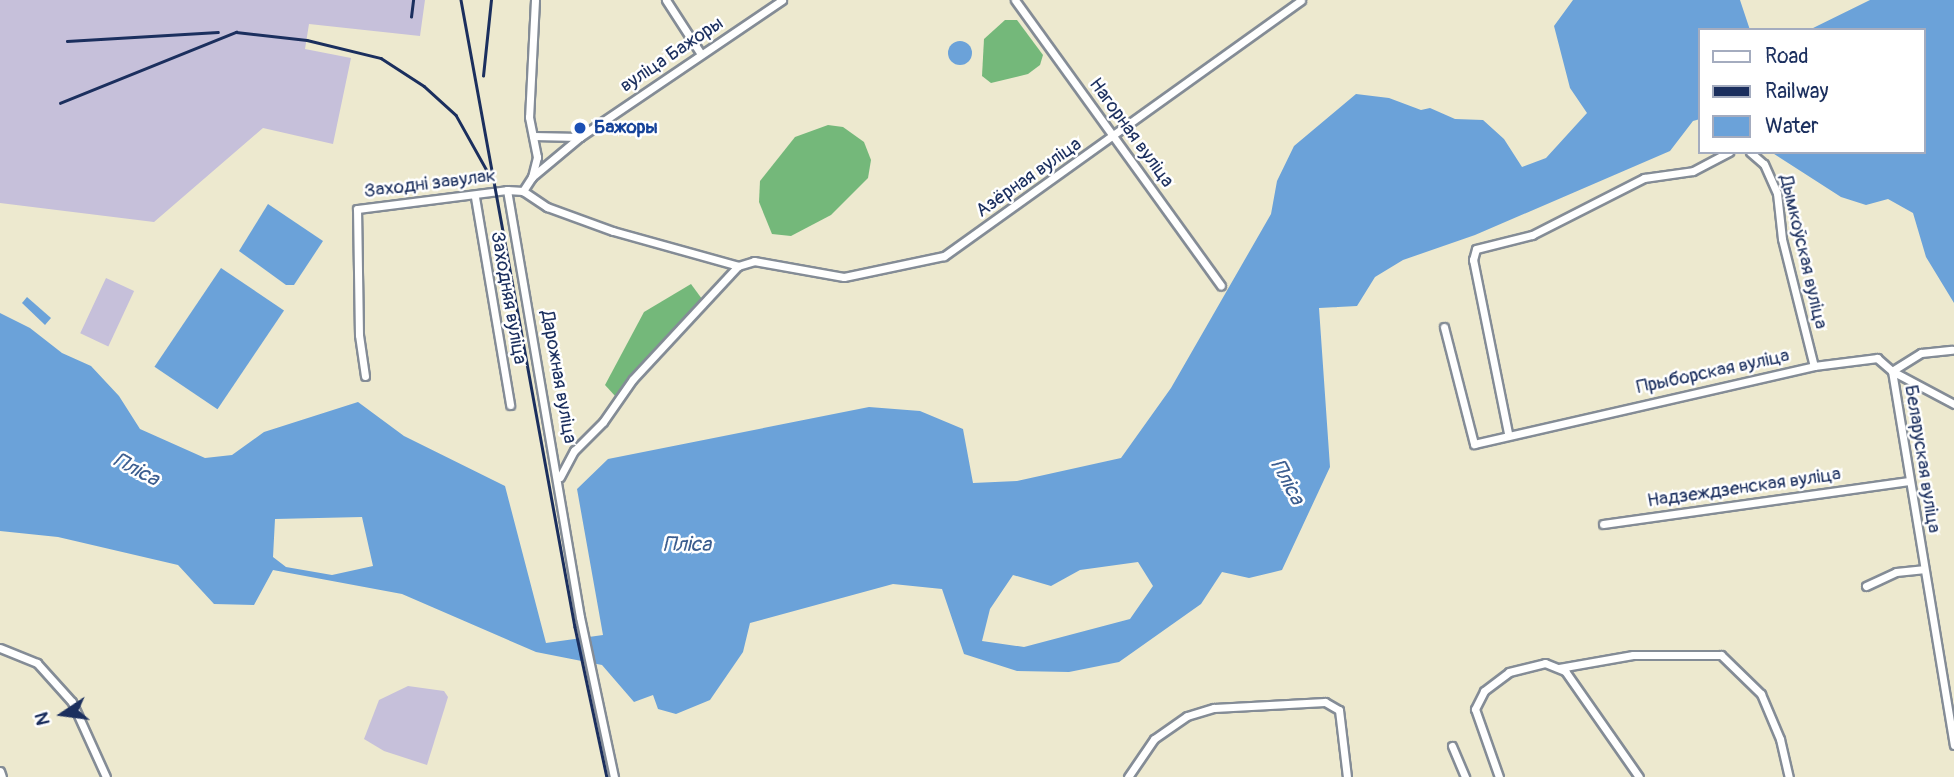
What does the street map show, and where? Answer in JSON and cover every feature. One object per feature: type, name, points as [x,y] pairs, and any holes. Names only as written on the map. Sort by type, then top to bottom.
[{"type":"street","points":[[507,190],[523,191],[533,177],[537,157],[533,136],[530,53],[534,0]]},
{"type":"street","points":[[666,0],[701,54]]},
{"type":"street","name":"вуліца Бажоры","points":[[533,177],[580,137],[782,0]]},
{"type":"street","name":"Нагорная вуліца","points":[[1014,0],[1221,286]]},
{"type":"street","name":"Азёрная вуліца","points":[[523,191],[547,207],[613,230],[738,266],[754,261],[844,277],[944,256],[1115,137],[1301,0]]},
{"type":"street","points":[[533,136],[580,137]]},
{"type":"street","points":[[1508,433],[1473,260],[1476,249],[1532,235],[1644,178],[1693,171],[1725,154]]},
{"type":"street","name":"Дымкоўская вуліца","points":[[1752,154],[1764,164],[1777,193],[1782,239],[1814,366]]},
{"type":"street","name":"Заходні завулак","points":[[365,376],[359,335],[357,209],[475,197],[507,190]]},
{"type":"street","name":"Дарожная вуліца","points":[[507,190],[560,477],[582,626],[614,777]]},
{"type":"street","name":"Заходняя вуліца","points":[[475,197],[510,405]]},
{"type":"street","points":[[560,477],[574,451],[603,422],[633,379],[738,266]]},
{"type":"street","name":"Прыборская вуліца","points":[[1444,327],[1474,444],[1508,433],[1814,366],[1877,358],[1892,371]]},
{"type":"street","points":[[1892,371],[1921,353],[1952,350]]},
{"type":"street","name":"Беларуская вуліца","points":[[1892,371],[1954,404]]},
{"type":"street","name":"Беларуская вуліца","points":[[1892,371],[1920,570],[1954,746]]},
{"type":"street","name":"Надзеждзенская вуліца","points":[[1604,524],[1909,481]]},
{"type":"street","points":[[1866,586],[1896,572],[1920,570]]},
{"type":"street","points":[[0,648],[37,663],[72,702],[105,777]]},
{"type":"street","points":[[1499,777],[1475,709],[1484,691],[1508,672],[1545,663],[1559,668],[1633,655],[1721,654],[1761,694],[1780,740],[1789,777]]},
{"type":"street","points":[[1559,668],[1639,777]]},
{"type":"street","points":[[1128,777],[1154,739],[1187,716],[1213,708],[1325,702],[1339,710],[1346,777]]},
{"type":"street","points":[[1451,746],[1465,777]]},
{"type":"street","points":[[0,771],[2,777]]},
{"type":"shaded area","points":[[0,0],[425,0],[420,36],[309,24],[305,49],[351,58],[333,144],[263,128],[154,222],[0,203]]},
{"type":"shaded area","points":[[106,278],[134,291],[108,346],[80,333]]},
{"type":"shaded area","points":[[408,686],[444,691],[448,697],[427,765],[384,751],[364,739],[379,700]]},
{"type":"green space","points":[[1005,20],[1017,20],[1043,55],[1040,65],[1028,74],[991,83],[982,76],[984,39]]},
{"type":"green space","points":[[828,125],[843,127],[864,142],[871,160],[868,178],[831,215],[791,236],[772,234],[759,202],[760,181],[795,137]]},
{"type":"green space","points":[[691,284],[702,299],[616,397],[605,385],[644,312]]},
{"type":"water","name":"Пліса","points":[[1573,0],[1740,0],[1749,28],[1699,28],[1699,119],[1693,121],[1670,151],[1475,235],[1403,260],[1375,277],[1357,306],[1319,308],[1330,467],[1282,570],[1249,578],[1222,572],[1201,604],[1119,662],[1069,672],[1017,671],[964,654],[942,589],[893,584],[750,623],[743,652],[710,700],[676,714],[658,709],[653,695],[634,702],[602,665],[536,652],[402,594],[273,570],[254,605],[214,604],[178,565],[58,537],[0,531],[0,313],[30,328],[62,353],[91,366],[119,396],[140,429],[205,458],[232,455],[264,432],[358,402],[404,436],[505,486],[546,643],[603,635],[577,489],[608,459],[869,407],[920,411],[963,429],[973,483],[1017,481],[1121,458],[1171,388],[1271,214],[1277,181],[1294,146],[1356,94],[1389,98],[1421,110],[1430,108],[1455,119],[1483,120],[1504,139],[1522,167],[1546,158],[1587,113],[1570,88],[1554,26]],"holes":[[[362,517],[373,566],[332,575],[286,567],[273,557],[275,519]],[[1138,562],[1153,586],[1130,619],[1024,647],[982,641],[990,609],[1013,575],[1051,586],[1080,570]]]},
{"type":"water","points":[[1870,0],[1954,0],[1954,303],[1926,257],[1913,213],[1888,199],[1866,205],[1841,197],[1774,154],[1926,154],[1926,28],[1813,28]]},
{"type":"water","points":[[960,41],[969,44],[972,53],[969,62],[960,65],[951,62],[948,53],[951,44]]},
{"type":"water","points":[[268,204],[323,241],[294,285],[286,285],[239,251]]},
{"type":"water","points":[[221,268],[284,310],[217,409],[154,367]]},
{"type":"water","points":[[27,297],[51,318],[45,325],[22,303]]},
{"type":"railway","points":[[411,17],[413,0]]},
{"type":"railway","points":[[461,0],[575,627],[607,777]]},
{"type":"railway","points":[[483,76],[491,0]]},
{"type":"railway","points":[[67,41],[218,32]]},
{"type":"railway","points":[[60,103],[236,32],[307,40],[381,58],[424,86],[456,115],[489,174]]},
{"type":"place","name":"Бажоры","points":[[580,128]]}]
